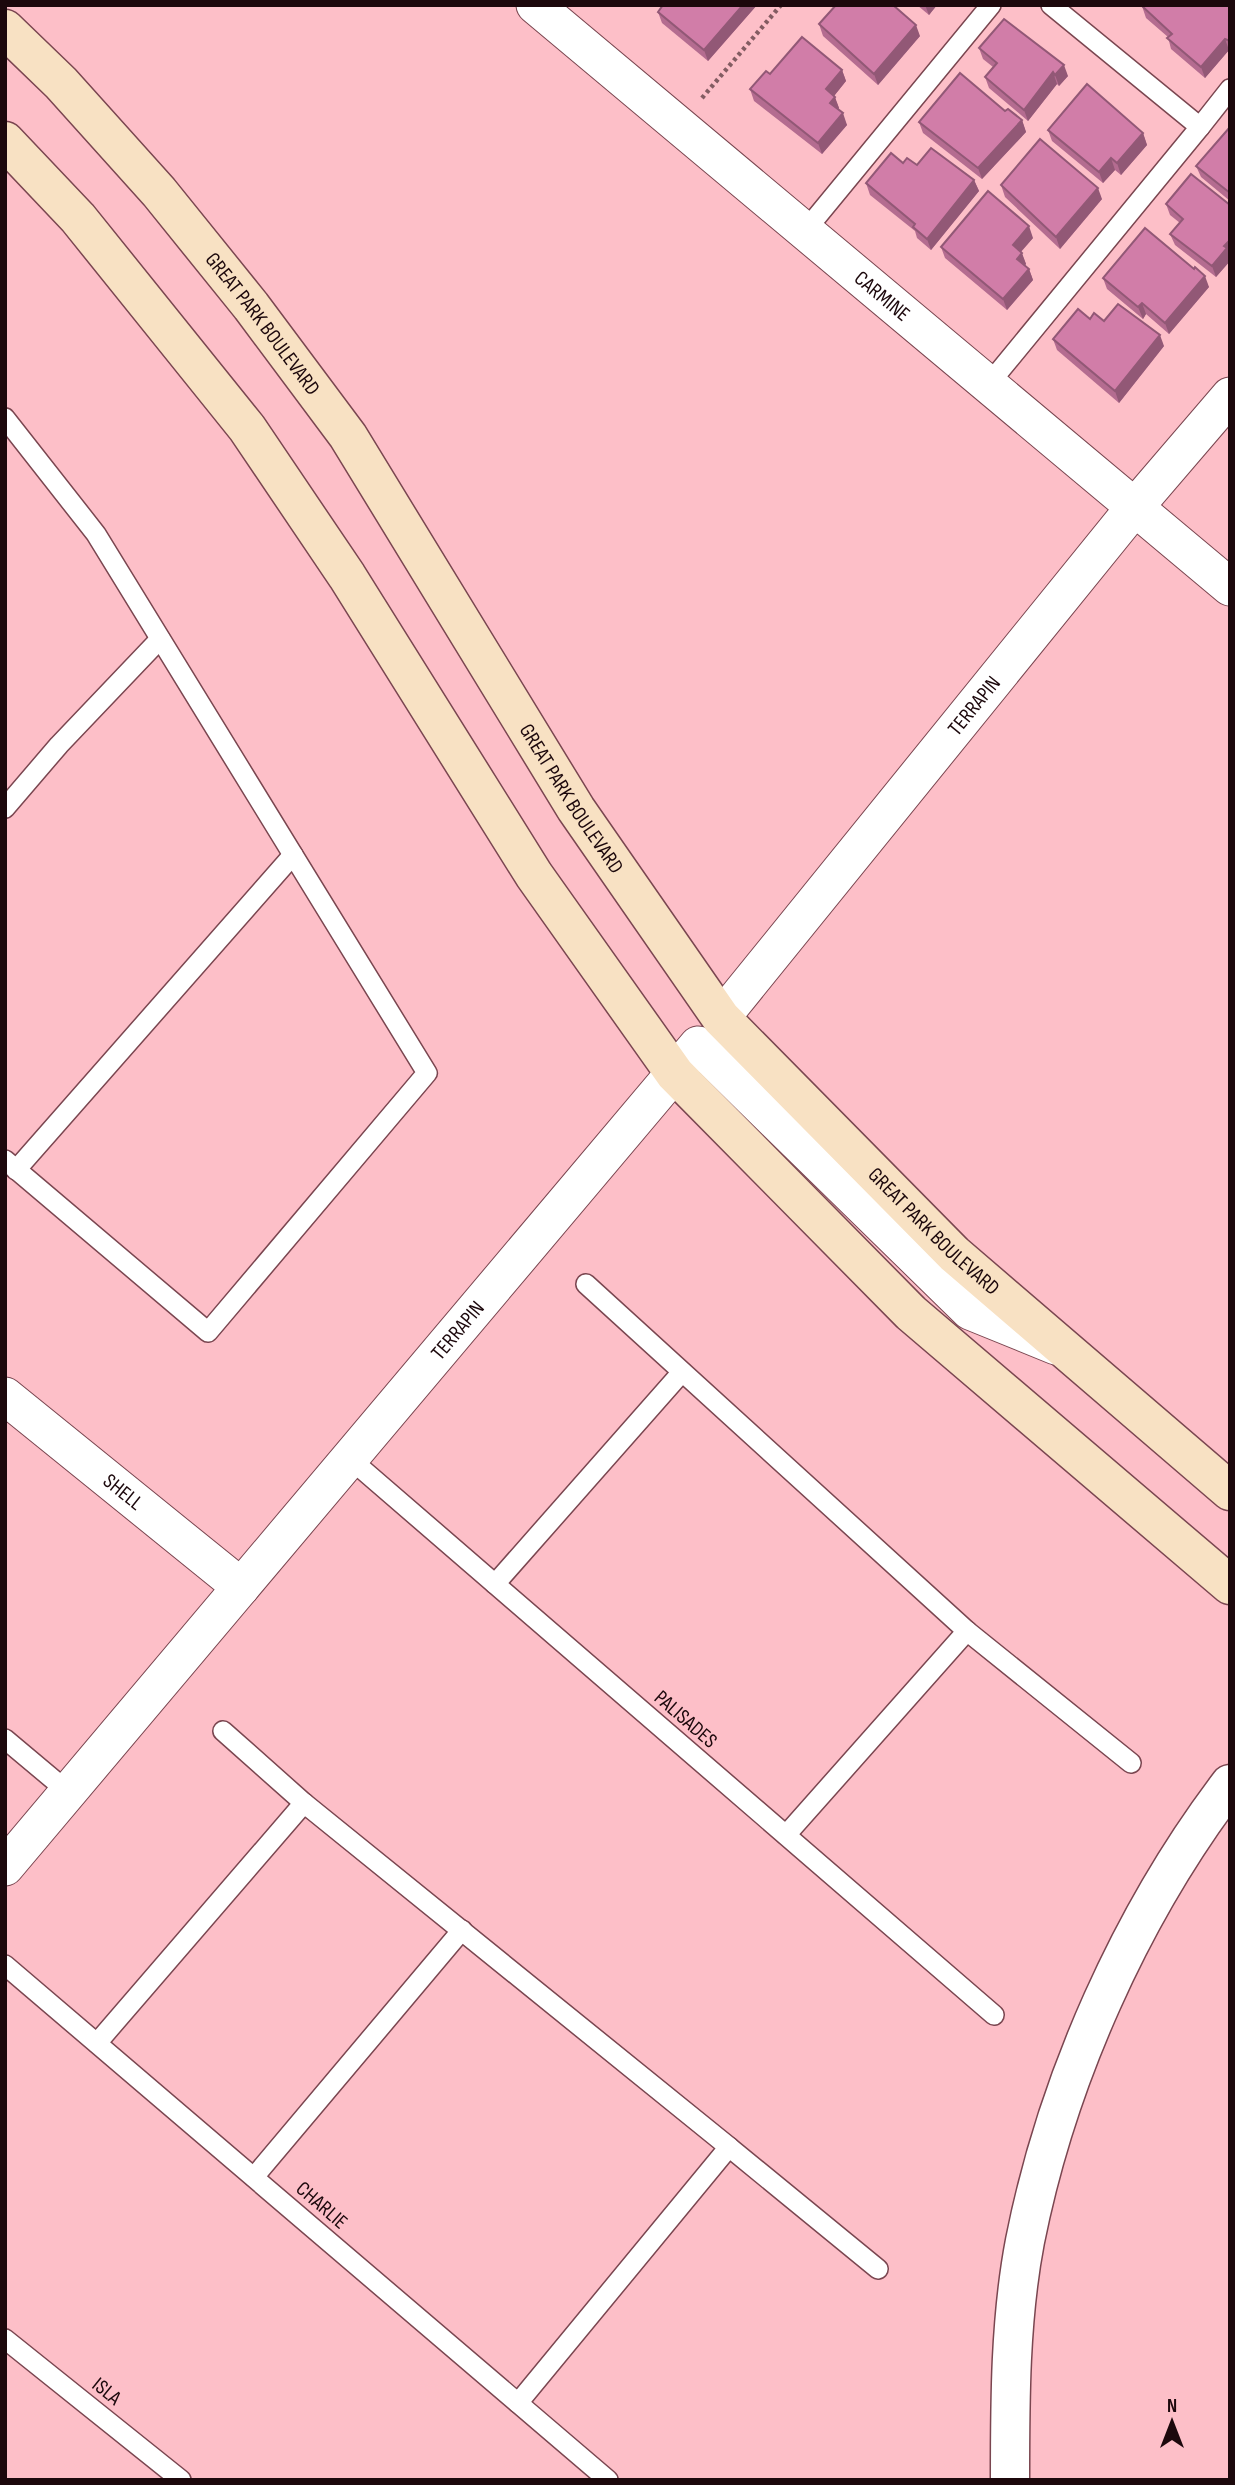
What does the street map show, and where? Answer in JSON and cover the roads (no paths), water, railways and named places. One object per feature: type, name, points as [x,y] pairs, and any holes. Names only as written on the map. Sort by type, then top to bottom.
[{"type":"main road","name":"GREAT PARK BOULEVARD","points":[[5,29],[61,82],[159,192],[251,306],[348,436],[576,809],[721,1018],[954,1254],[1230,1491]]},
{"type":"main road","points":[[5,141],[78,218],[247,428],[347,576],[534,874],[675,1074],[911,1313],[1230,1585]]},
{"type":"street","name":"CARMINE","points":[[535,5],[1230,587]]},
{"type":"street","name":"TERRAPIN","points":[[721,1018],[1134,508],[1230,396]]},
{"type":"street","name":"TERRAPIN","points":[[5,1867],[698,1045],[971,1311],[1064,1349]]},
{"type":"street","name":"SHELL","points":[[5,1396],[241,1587]]},
{"type":"street","points":[[1010,2480],[1011,2380],[1025,2242],[1065,2093],[1128,1943],[1181,1850],[1230,1784]]},
{"type":"lane","points":[[806,230],[991,5]]},
{"type":"lane","points":[[1051,5],[1199,127]]},
{"type":"lane","points":[[988,385],[1230,89]]},
{"type":"lane","points":[[9,430],[96,534],[427,1073],[208,1332],[11,1165],[293,855]]},
{"type":"lane","points":[[5,808],[59,745],[160,639]]},
{"type":"lane","points":[[586,1284],[967,1632],[1130,1763]]},
{"type":"lane","points":[[495,1584],[682,1372]]},
{"type":"lane","name":"PALISADES","points":[[348,1457],[994,2015]]},
{"type":"lane","points":[[786,1835],[967,1632]]},
{"type":"lane","points":[[223,1731],[304,1803],[878,2269]]},
{"type":"lane","points":[[5,1739],[67,1791]]},
{"type":"lane","points":[[97,2043],[304,1803]]},
{"type":"lane","points":[[254,2177],[462,1930]]},
{"type":"lane","name":"CHARLIE","points":[[5,1965],[608,2480]]},
{"type":"lane","points":[[518,2403],[730,2147]]},
{"type":"lane","name":"ISLA","points":[[5,2339],[181,2480]]}]
